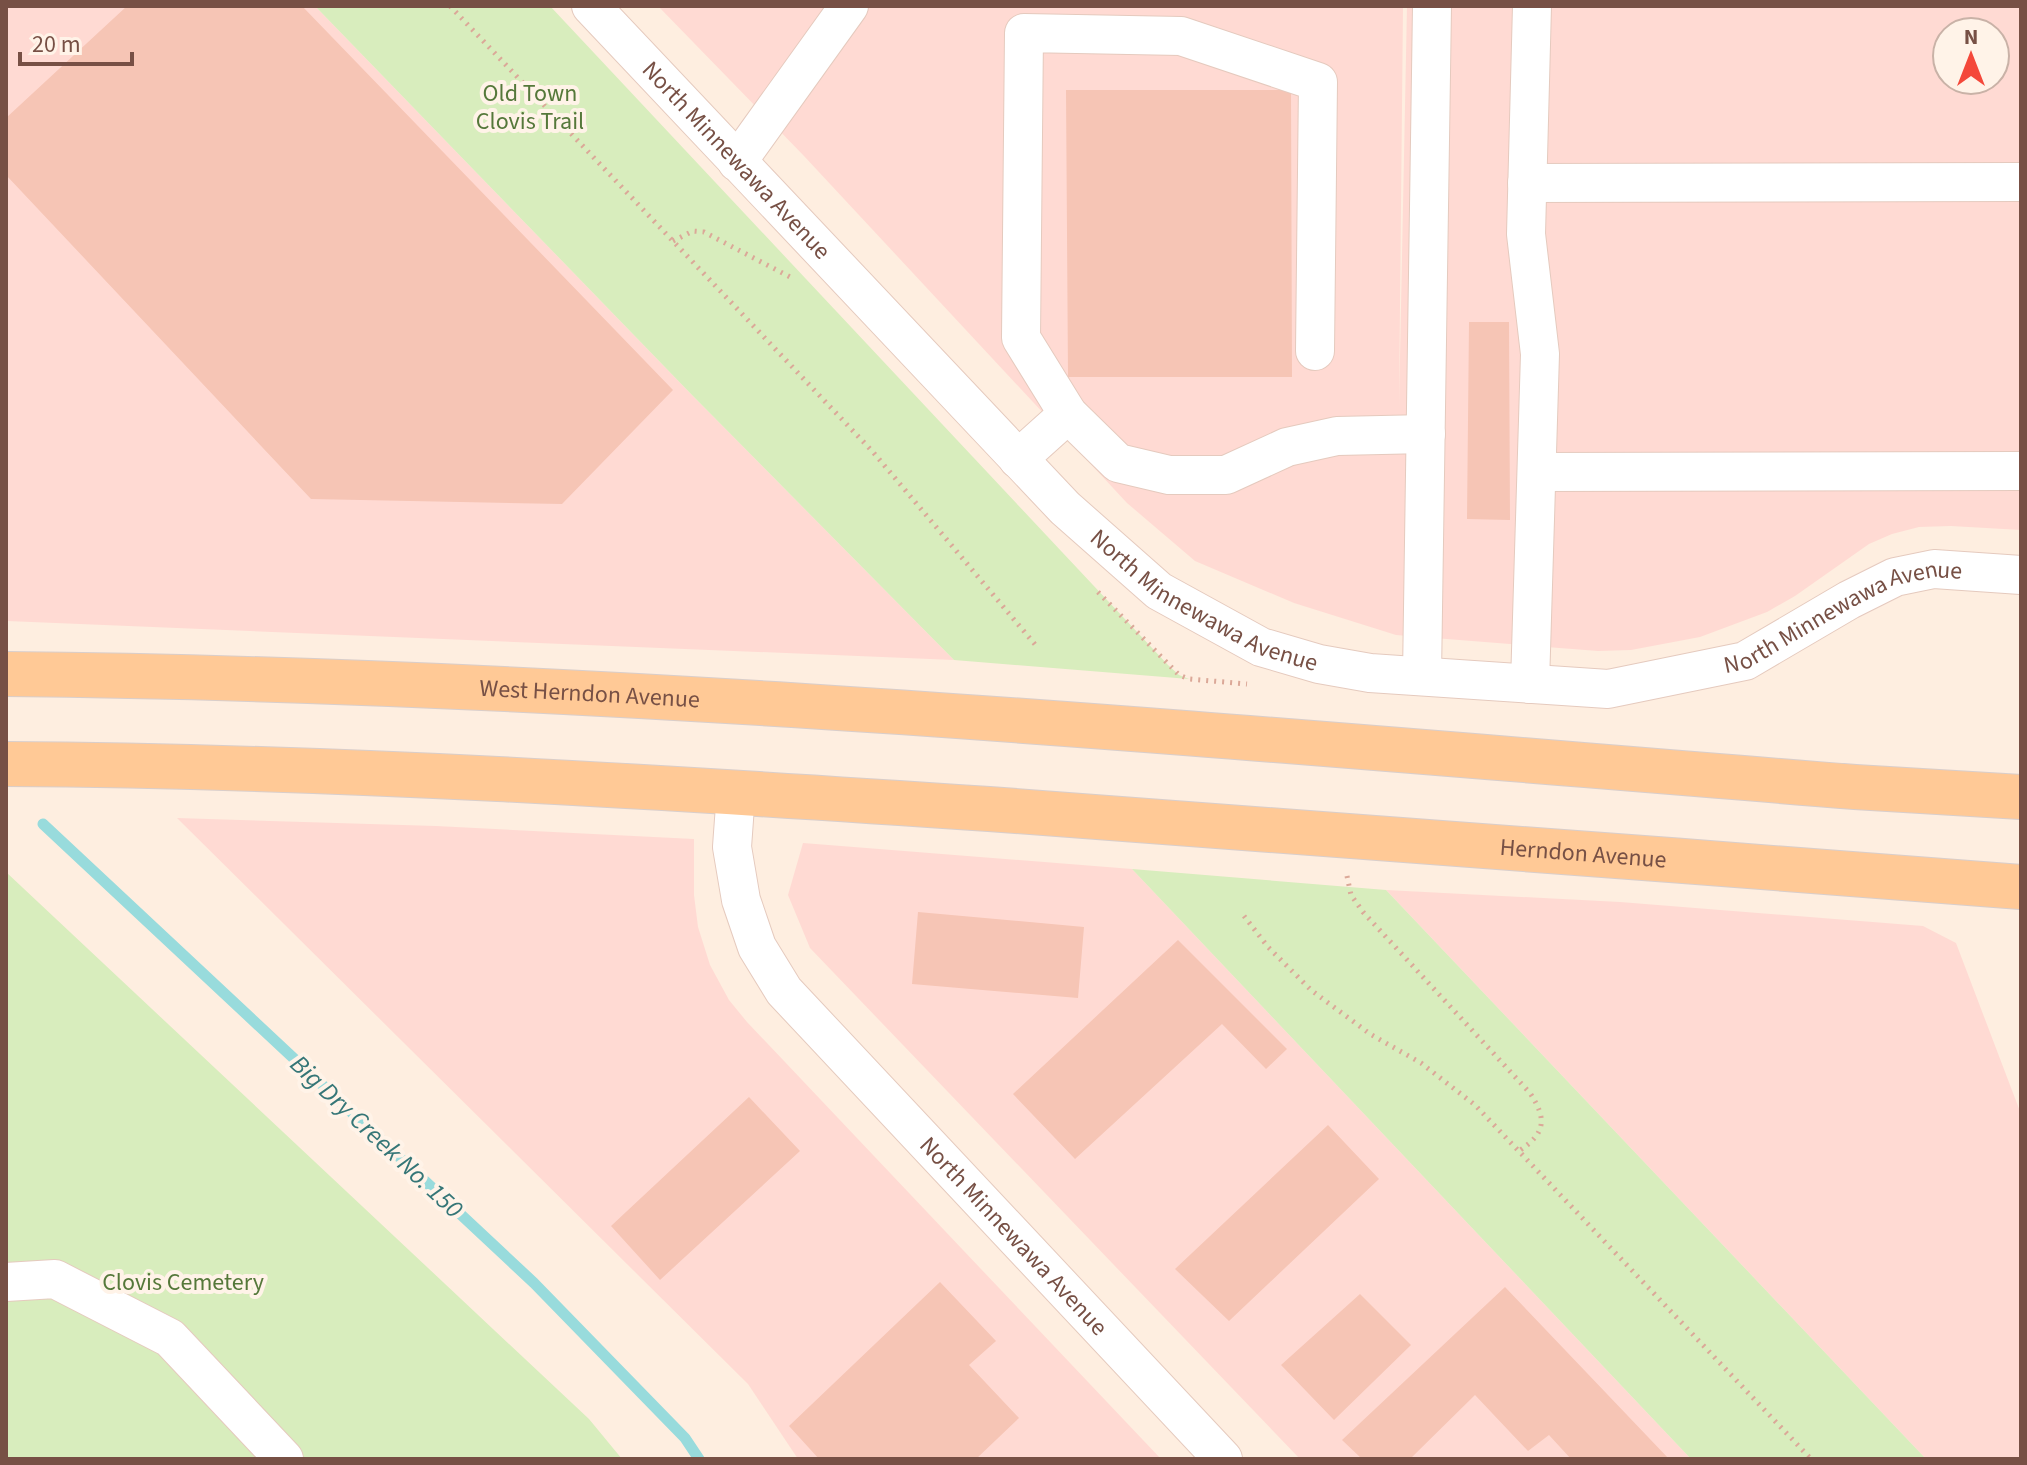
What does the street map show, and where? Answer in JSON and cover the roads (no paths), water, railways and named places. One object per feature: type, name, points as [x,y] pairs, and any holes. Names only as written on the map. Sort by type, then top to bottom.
[{"type":"main road","name":"West Herndon Avenue","points":[[6,674],[439,686],[827,708],[2021,797]]},
{"type":"main road","points":[[6,764],[510,779],[736,792]]},
{"type":"main road","name":"Herndon Avenue","points":[[736,792],[2021,887]]},
{"type":"street","name":"North Minnewawa Avenue","points":[[591,6],[1065,508],[1159,591],[1261,647],[1319,664],[1370,673],[1608,689],[1745,661],[1849,600],[1895,577],[1934,569],[2021,575]]},
{"type":"street","points":[[737,162],[849,6]]},
{"type":"street","points":[[1422,676],[1432,6]]},
{"type":"street","points":[[1530,684],[1540,354],[1526,234],[1532,6]]},
{"type":"street","points":[[1315,351],[1318,82],[1181,36],[1024,33],[1021,338],[1068,414],[1118,463],[1169,475],[1226,475],[1287,447],[1337,436],[1426,434]]},
{"type":"street","points":[[1527,183],[2021,182]]},
{"type":"street","points":[[1018,459],[1068,414]]},
{"type":"street","points":[[1537,472],[2021,471]]},
{"type":"street","name":"North Minnewawa Avenue","points":[[736,792],[732,847],[741,900],[757,947],[784,991],[1223,1459]]},
{"type":"street","points":[[6,1282],[55,1279],[170,1338],[284,1459]]},
{"type":"waterway","name":"Big Dry Creek No. 150","points":[[43,824],[534,1283],[685,1438],[699,1459]]},
{"type":"park label","name":"Old Town Clovis Trail","points":[[530,107]]},
{"type":"park label","name":"Clovis Cemetery","points":[[183,1282]]}]
